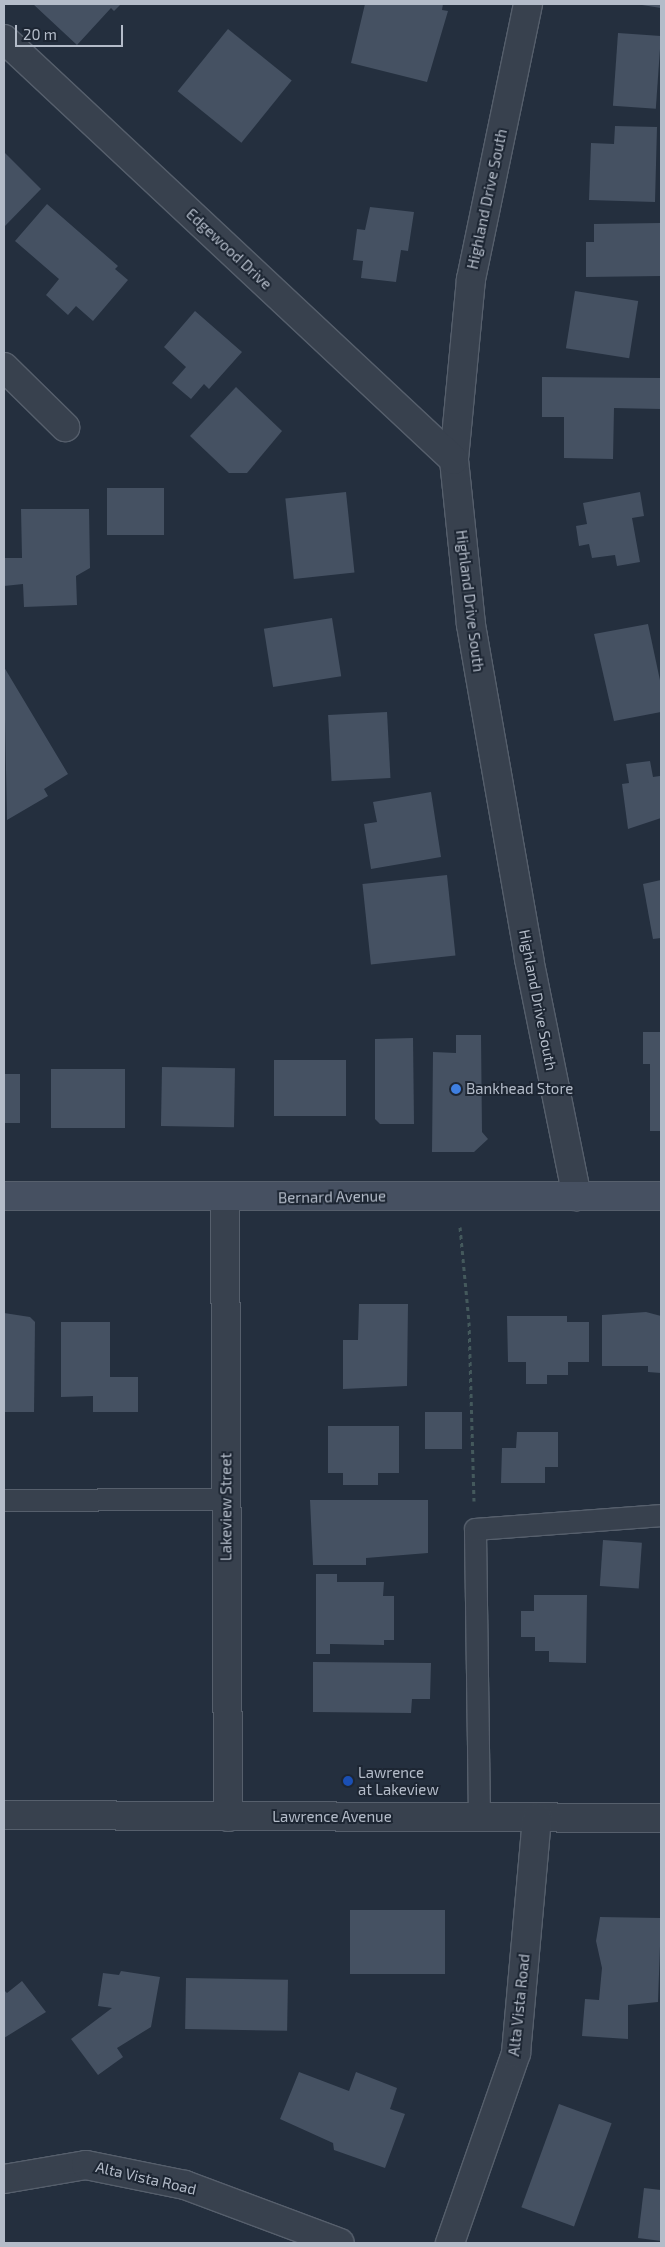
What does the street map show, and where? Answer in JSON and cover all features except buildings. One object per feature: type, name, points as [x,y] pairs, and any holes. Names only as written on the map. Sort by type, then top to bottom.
[{"type":"street","name":"Highland Drive South","points":[[528,4],[471,279],[454,460],[471,625],[529,959],[577,1196]]},
{"type":"street","name":"Edgewood Drive","points":[[4,39],[454,460]]},
{"type":"street","points":[[4,367],[65,427]]},
{"type":"street","name":"Bernard Avenue","points":[[4,1196],[225,1198],[457,1195],[661,1196]]},
{"type":"street","name":"Lakeview Street","points":[[225,1198],[228,1817]]},
{"type":"street","name":"Lawrence Avenue","points":[[4,1815],[661,1818]]},
{"type":"street","name":"Alta Vista Road","points":[[450,2243],[516,2053],[537,1818]]},
{"type":"street","name":"Alta Vista Road","points":[[4,2179],[86,2165],[185,2185],[340,2243]]},
{"type":"lane","points":[[4,1500],[226,1499]]},
{"type":"lane","points":[[479,1818],[475,1529],[661,1515]]},
{"type":"path","points":[[457,1195],[470,1322],[475,1529]]},
{"type":"place","name":"Bankhead Store","points":[[456,1089]]},
{"type":"place","name":"Lawrence at Lakeview","points":[[348,1781]]}]
